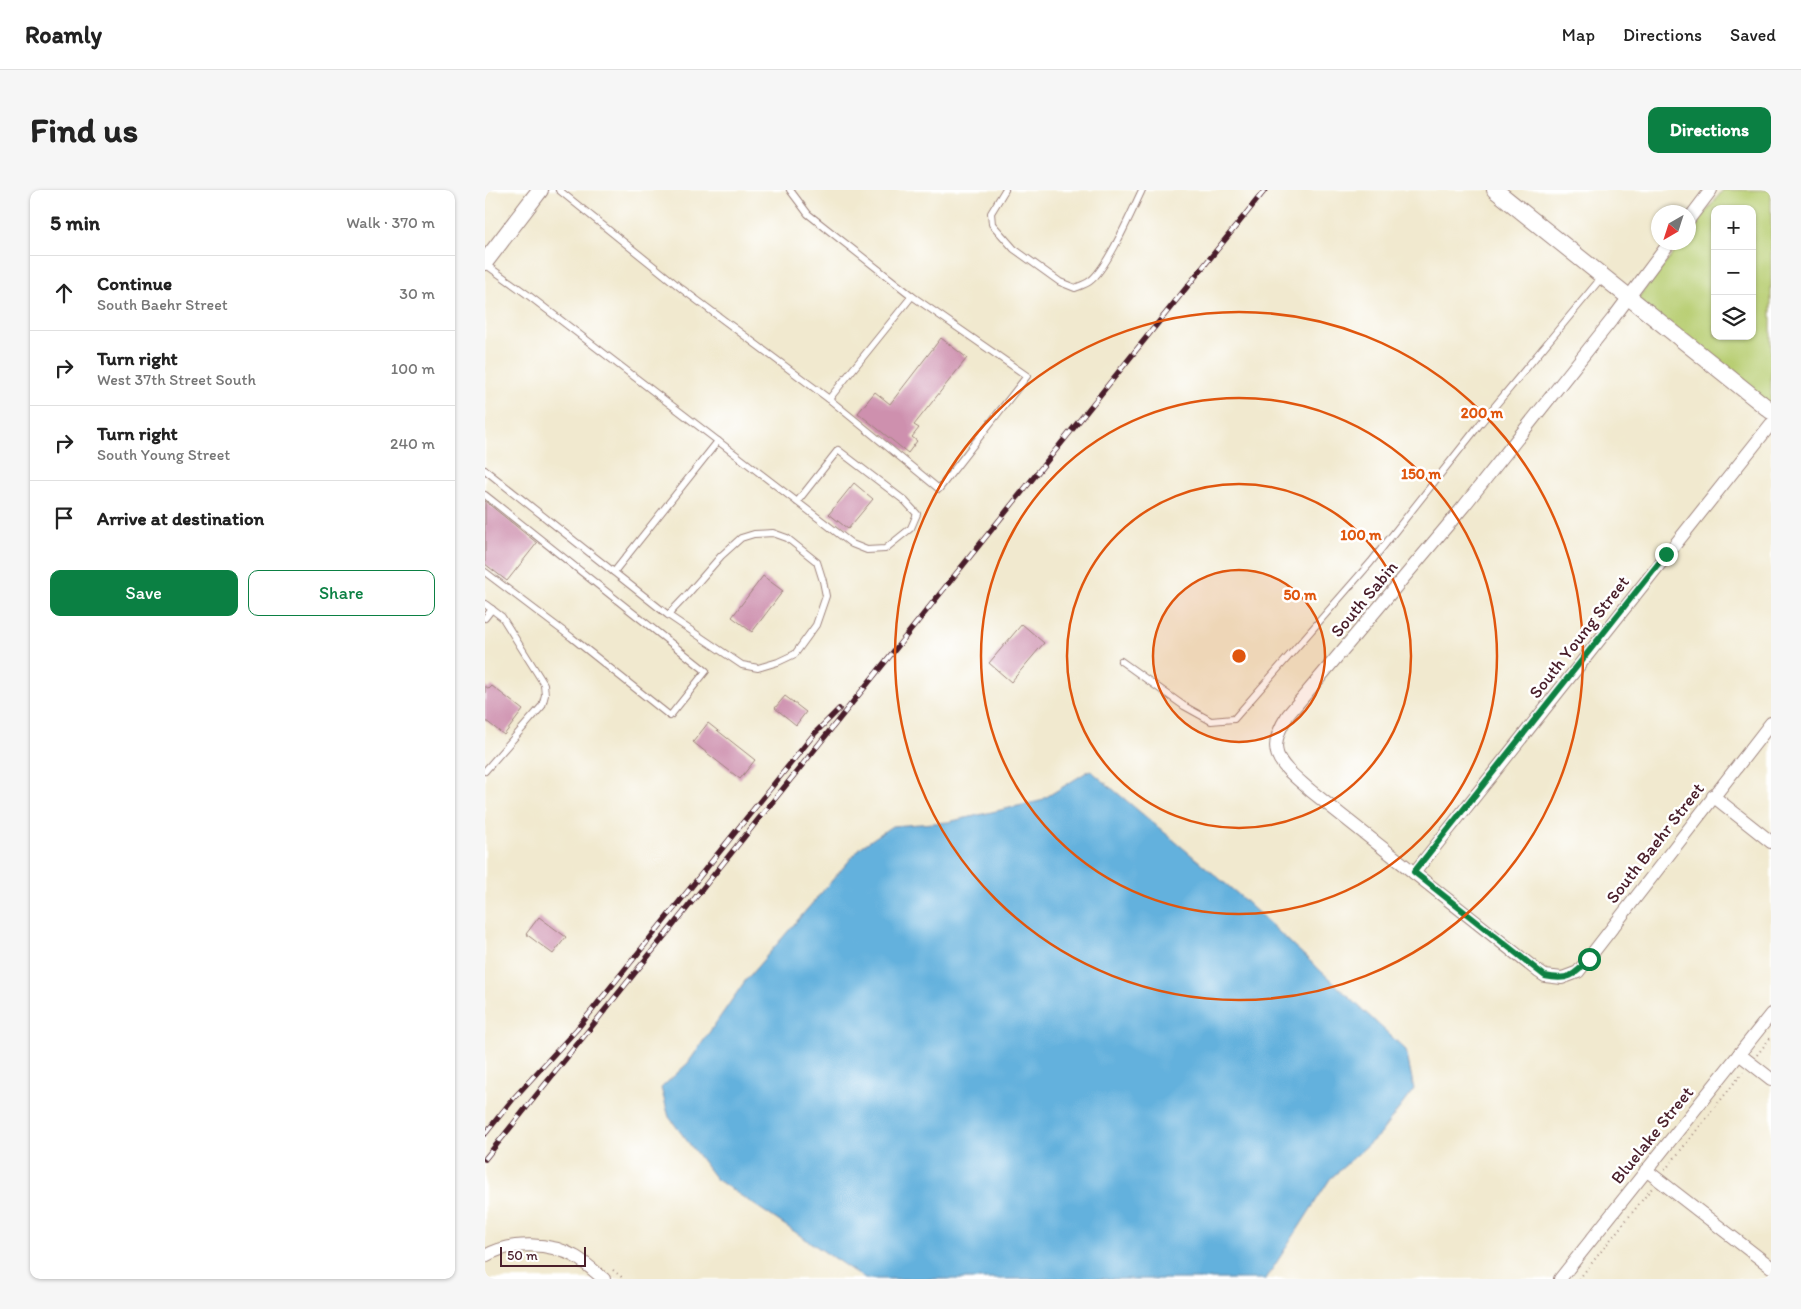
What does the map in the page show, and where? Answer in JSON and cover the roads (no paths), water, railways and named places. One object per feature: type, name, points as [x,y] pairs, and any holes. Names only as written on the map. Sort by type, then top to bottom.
[{"type":"street","points":[[485,263],[540,190]]},
{"type":"street","points":[[1495,190],[1771,410]]},
{"type":"street","points":[[1696,210],[1711,190]]},
{"type":"street","name":"South Sabin","points":[[1414,872],[1311,791],[1284,767],[1277,750],[1276,736],[1289,716],[1464,506],[1614,317],[1664,250]]},
{"type":"street","name":"South Young Street","points":[[1414,872],[1771,424]]},
{"type":"street","name":"South Baehr Street","points":[[1414,872],[1545,976],[1562,978],[1578,972],[1771,723]]},
{"type":"street","points":[[1713,796],[1771,842]]},
{"type":"street","name":"Bluelake Street","points":[[1560,1279],[1771,1014]]},
{"type":"street","points":[[1739,1054],[1771,1079]]},
{"type":"street","points":[[1647,1170],[1771,1267]]},
{"type":"street","points":[[485,1256],[506,1248],[540,1246],[576,1257],[604,1279]]},
{"type":"lane","points":[[559,190],[682,289],[829,399],[939,489],[1027,376],[912,296],[808,214],[790,190]]},
{"type":"lane","points":[[1005,190],[991,213],[992,224],[1014,249],[1060,282],[1075,288],[1090,281],[1102,268],[1142,190]]},
{"type":"lane","points":[[485,263],[528,295],[797,502],[852,544],[867,550],[885,549],[911,528],[917,514],[905,501],[838,450],[797,502]]},
{"type":"lane","points":[[1121,661],[1184,706],[1211,721],[1234,719],[1371,562],[1480,424],[1602,276]]},
{"type":"lane","points":[[829,399],[912,296]]},
{"type":"lane","points":[[614,572],[718,441]]},
{"type":"lane","points":[[485,470],[667,615],[742,665],[758,668],[795,654],[816,624],[826,596],[817,562],[787,538],[773,533],[754,534],[741,538],[721,556],[667,615]]},
{"type":"lane","points":[[485,495],[706,671],[670,716],[571,637],[485,572]]},
{"type":"lane","points":[[485,604],[501,617],[544,684],[545,694],[542,706],[485,771]]},
{"type":"lane","points":[[485,618],[492,609]]},
{"type":"water","points":[[1090,770],[1239,895],[1406,1050],[1414,1089],[1380,1134],[1330,1179],[1266,1279],[865,1279],[716,1179],[669,1117],[661,1088],[688,1063],[745,981],[861,847],[892,826],[948,822],[1040,801]]},
{"type":"railway","points":[[485,1159],[1265,190]]},
{"type":"railway","points":[[485,1134],[513,1099],[577,1029],[815,733],[839,709]]}]
